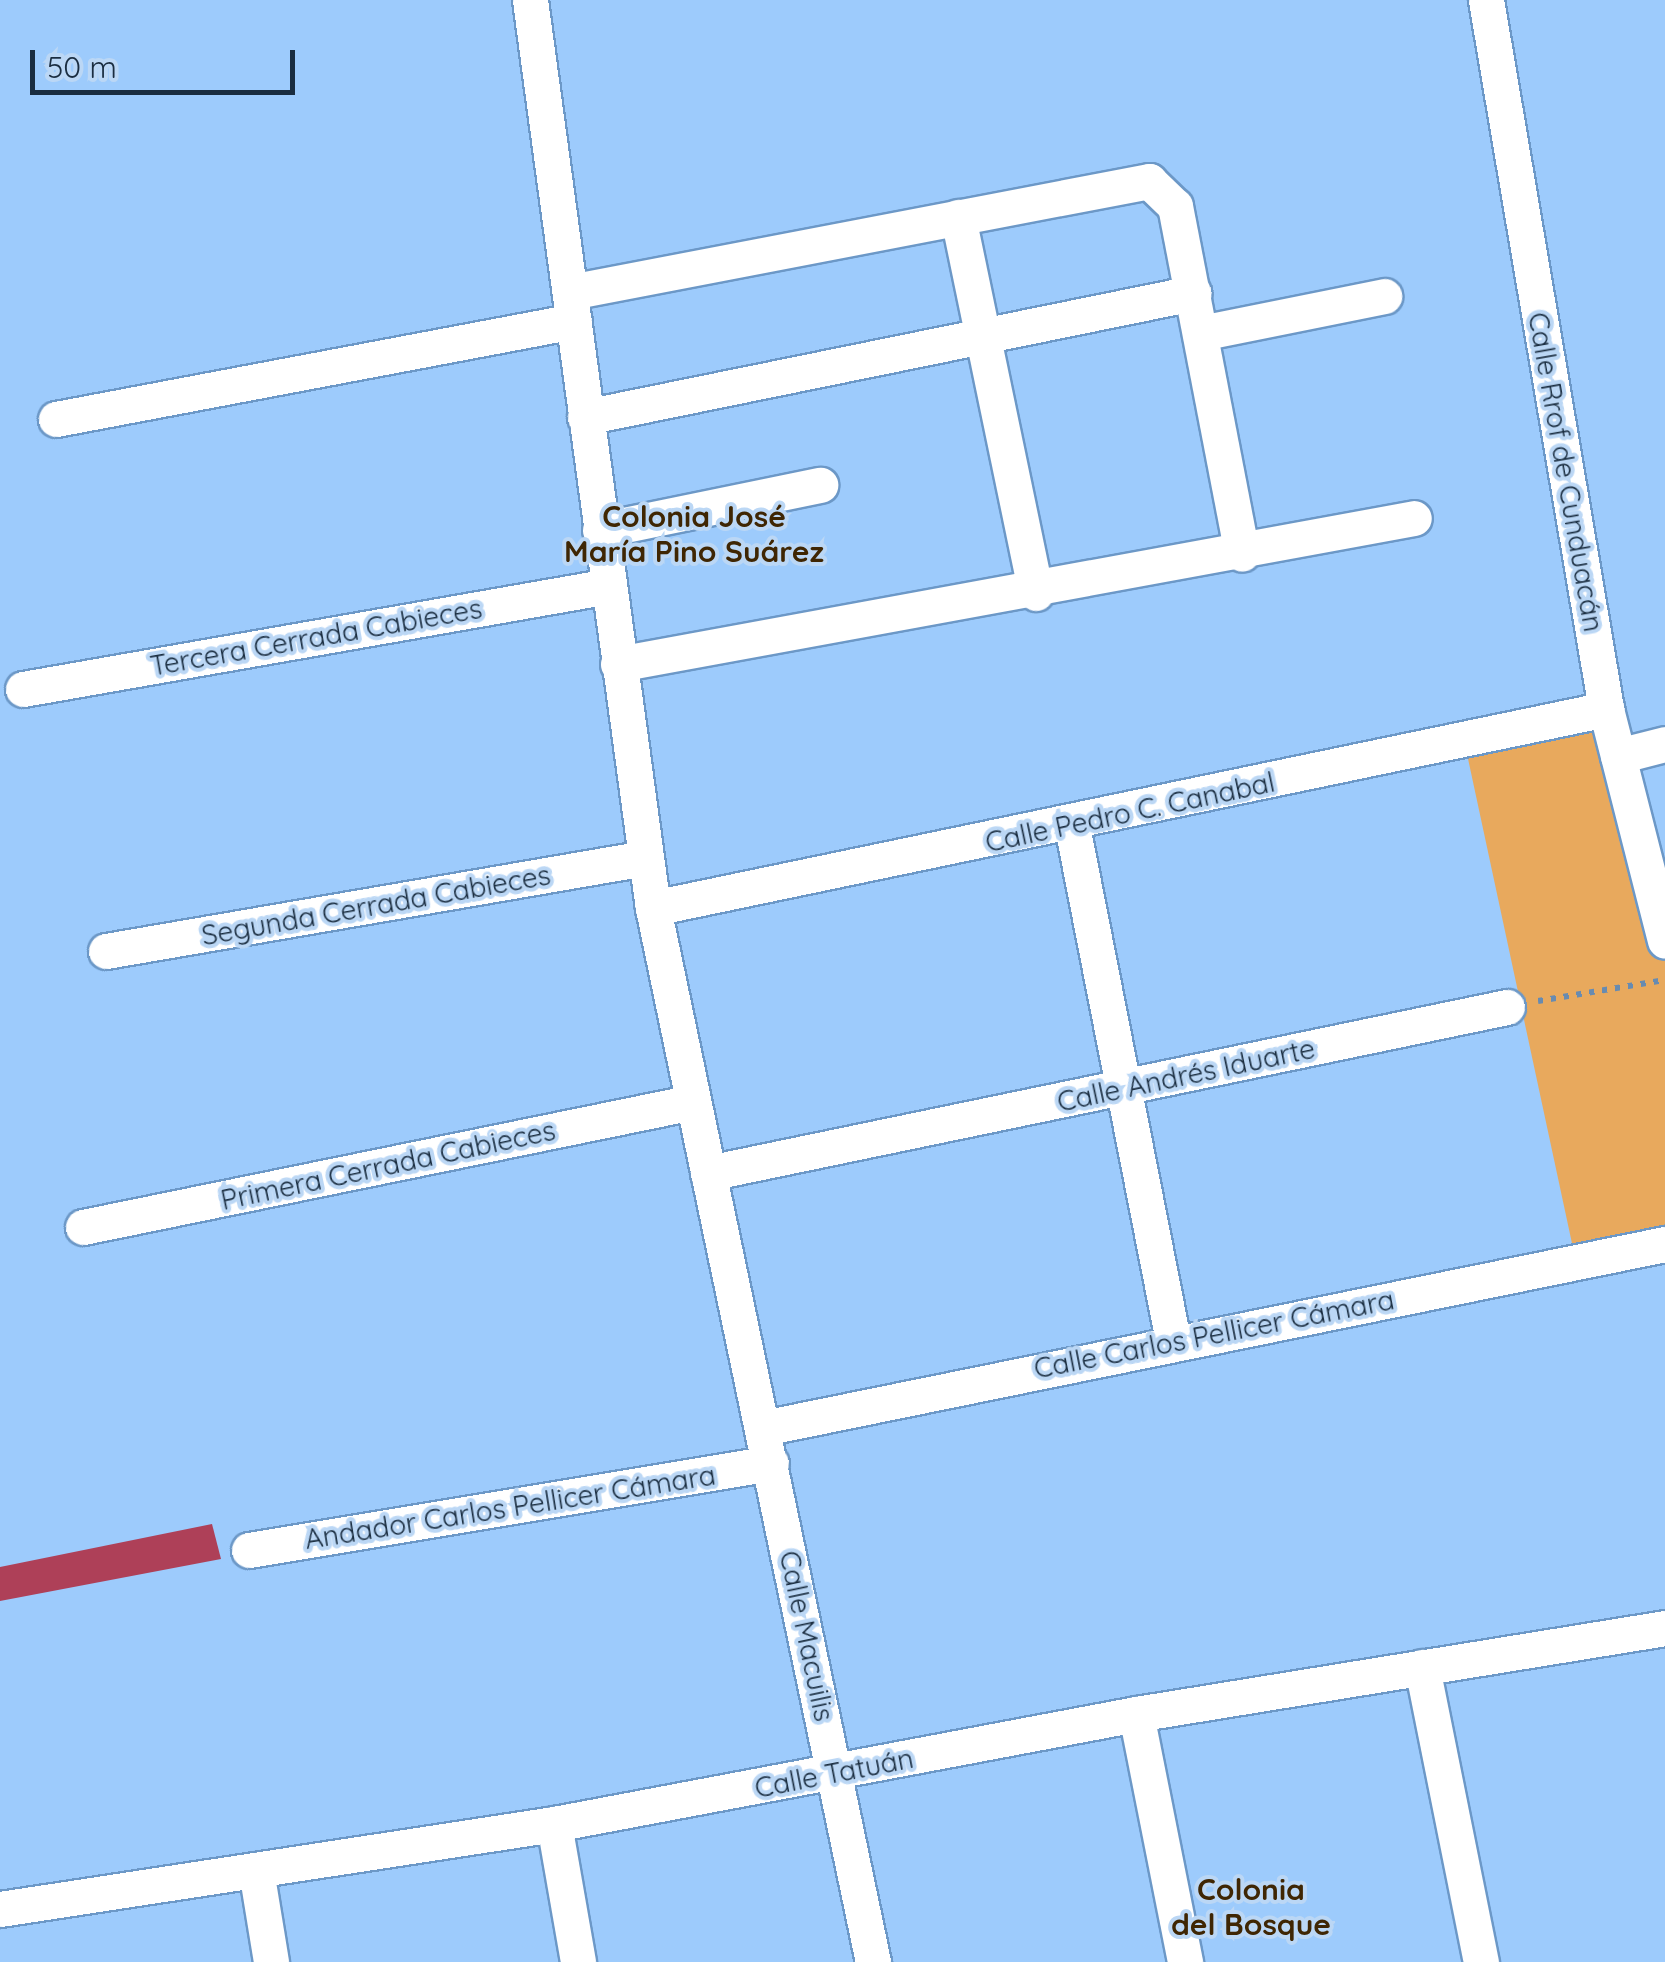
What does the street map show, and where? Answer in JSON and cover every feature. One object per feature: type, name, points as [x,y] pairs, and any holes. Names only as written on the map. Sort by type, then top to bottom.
[{"type":"street","name":"Calle Macuilis","points":[[530,0],[653,908],[873,1962]]},
{"type":"street","name":"Calle Rrof de Cunduacán","points":[[1486,0],[1606,709],[1665,941]]},
{"type":"street","points":[[56,419],[572,307],[958,216],[1149,181],[1174,206],[1242,554]]},
{"type":"street","points":[[958,216],[1036,593]]},
{"type":"street","points":[[585,417],[1193,293]]},
{"type":"street","points":[[1201,333],[1384,296]]},
{"type":"street","points":[[600,530],[820,485]]},
{"type":"street","points":[[618,664],[1036,593],[1414,518]]},
{"type":"street","name":"Tercera Cerrada Cabieces","points":[[23,689],[609,586]]},
{"type":"street","name":"Calle Pedro C. Canabal","points":[[653,908],[1072,826],[1606,709]]},
{"type":"street","points":[[1618,756],[1665,744]]},
{"type":"street","points":[[1072,826],[1173,1342]]},
{"type":"street","name":"Segunda Cerrada Cabieces","points":[[106,951],[646,858]]},
{"type":"street","name":"Calle Andrés Iduarte","points":[[708,1172],[1125,1090],[1507,1006]]},
{"type":"street","name":"Primera Cerrada Cabieces","points":[[83,1227],[693,1102]]},
{"type":"street","name":"Calle Carlos Pellicer Cámara","points":[[764,1428],[1665,1244]]},
{"type":"street","name":"Andador Carlos Pellicer Cámara","points":[[249,1550],[771,1463]]},
{"type":"street","name":"Calle Tatuán","points":[[0,1909],[554,1824],[835,1774],[1136,1714],[1665,1628]]},
{"type":"street","points":[[1422,1666],[1481,1962]]},
{"type":"street","points":[[1136,1714],[1185,1962]]},
{"type":"street","points":[[554,1824],[578,1962]]},
{"type":"street","points":[[256,1870],[271,1962]]},
{"type":"path","points":[[1507,1006],[1665,980]]},
{"type":"shaded area","points":[[1606,709],[1665,941],[1665,1244],[1576,1262],[1464,740]]},
{"type":"shaded area","points":[[212,1524],[221,1559],[0,1601],[0,1567]]},
{"type":"district","name":"Colonia José María Pino Suárez","points":[[694,533]]},
{"type":"district","name":"Colonia del Bosque","points":[[1251,1906]]}]
